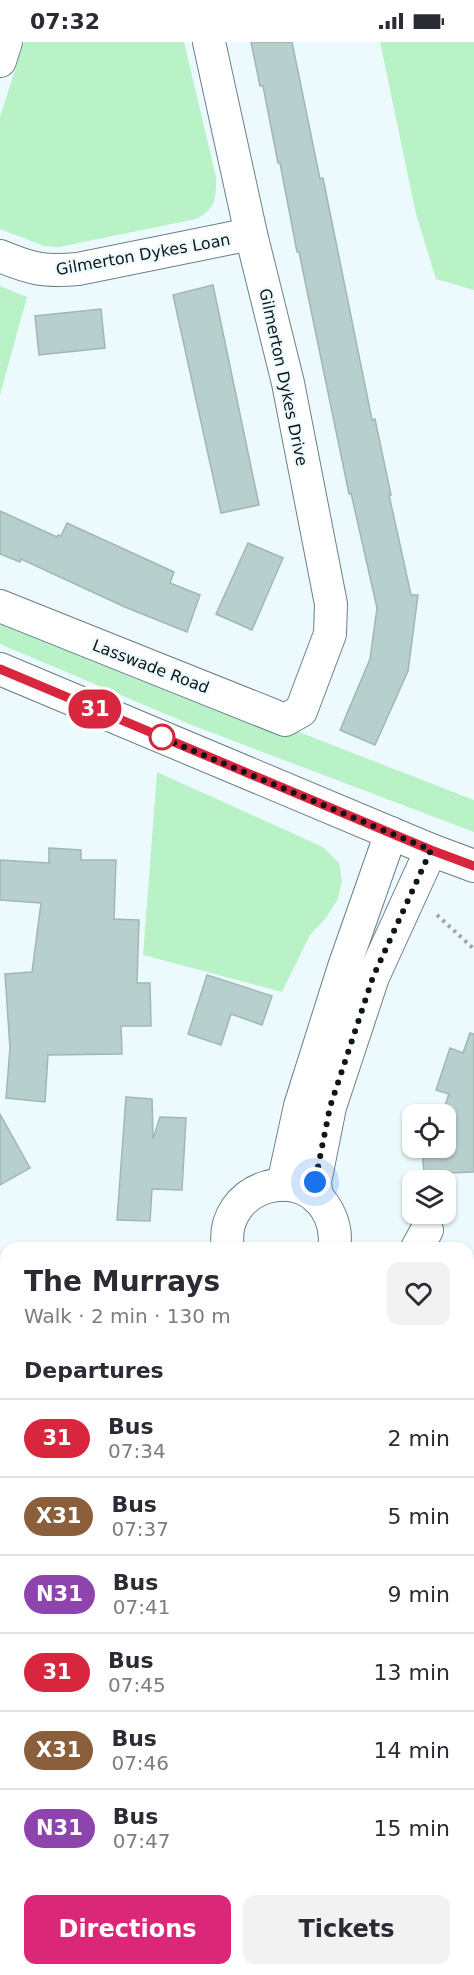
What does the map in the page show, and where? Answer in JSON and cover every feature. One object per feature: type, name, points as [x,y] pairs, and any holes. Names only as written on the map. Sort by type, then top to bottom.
[{"type":"street","points":[[0,61],[6,42]]},
{"type":"street","name":"Gilmerton Dykes Drive","points":[[209,42],[251,234],[288,383],[331,604],[330,634],[302,711]]},
{"type":"street","name":"Gilmerton Dykes Loan","points":[[0,256],[26,267],[51,271],[69,270],[251,234]]},
{"type":"street","name":"Lasswade Road","points":[[0,606],[285,720],[302,711]]},
{"type":"street","points":[[0,669],[474,866]]},
{"type":"street","points":[[283,1184],[300,1106],[344,967],[391,833]]},
{"type":"street","points":[[317,1198],[315,1182],[317,1166],[330,1107],[373,977],[431,850]]},
{"type":"street","points":[[223,1242],[235,1209],[248,1196],[264,1187],[283,1184],[301,1188],[317,1198],[331,1217],[340,1242]]},
{"type":"path","points":[[412,892],[474,949]]},
{"type":"green space","points":[[24,42],[184,42],[216,177],[214,202],[208,211],[196,219],[59,247],[44,246],[0,229],[0,117]]},
{"type":"green space","points":[[380,42],[474,42],[474,290],[436,279],[416,214]]},
{"type":"green space","points":[[0,286],[27,297],[0,395]]},
{"type":"green space","points":[[0,616],[474,800],[474,832],[194,726],[0,644]]},
{"type":"green space","points":[[157,772],[323,847],[339,863],[342,881],[338,899],[325,919],[310,935],[282,992],[143,955]]},
{"type":"building","points":[[251,42],[292,42],[320,179],[323,178],[372,420],[375,419],[411,595],[418,595],[408,671],[375,745],[340,730],[370,659],[377,608],[351,493],[349,494],[280,163],[278,163],[263,86],[260,86]]},
{"type":"building","points":[[213,285],[259,505],[221,513],[173,295]]},
{"type":"building","points":[[101,309],[105,348],[39,355],[35,316]]},
{"type":"building","points":[[0,511],[57,537],[61,536],[67,523],[174,572],[170,583],[200,595],[187,632],[125,607],[21,559],[20,562],[0,554]]},
{"type":"building","points":[[248,543],[283,558],[252,630],[216,614]]},
{"type":"building","points":[[49,848],[81,850],[81,860],[116,860],[114,919],[139,920],[137,983],[150,983],[151,1026],[121,1026],[122,1054],[48,1055],[45,1102],[6,1098],[10,1048],[5,974],[32,972],[41,903],[0,900],[0,860],[49,863]]},
{"type":"building","points":[[207,975],[272,996],[262,1025],[231,1014],[221,1045],[188,1034]]},
{"type":"building","points":[[470,1033],[474,1034],[474,1172],[424,1170],[423,1158],[456,1158],[456,1104],[446,1104],[449,1094],[436,1090],[450,1048],[463,1053]]},
{"type":"building","points":[[126,1097],[152,1099],[153,1139],[160,1117],[186,1118],[182,1190],[152,1189],[150,1221],[117,1220]]},
{"type":"building","points":[[0,1114],[30,1168],[0,1185]]},
{"type":"bus line","name":"31","points":[[0,669],[474,866]]},
{"type":"route","points":[[162,737],[158,736],[431,850],[373,977],[330,1107],[315,1182]]}]
